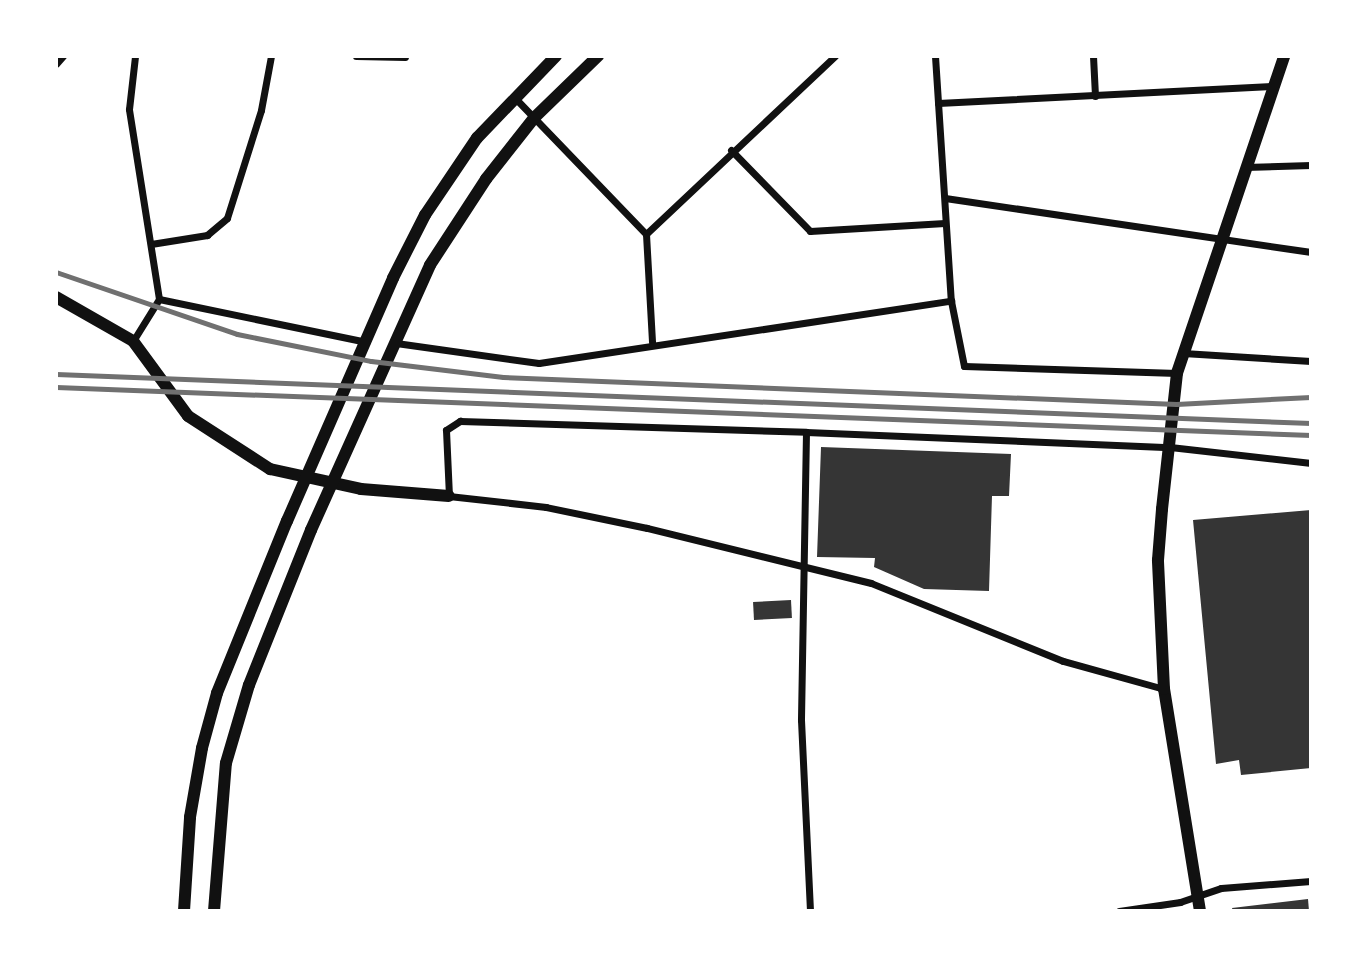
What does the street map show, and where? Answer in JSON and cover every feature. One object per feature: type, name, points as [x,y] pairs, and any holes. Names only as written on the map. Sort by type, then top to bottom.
[{"type":"street","points":[[56,64],[63,56]]},
{"type":"street","points":[[133,341],[159,299],[129,109],[135,56]]},
{"type":"street","points":[[151,244],[207,235],[227,218],[261,110],[271,56]]},
{"type":"street","points":[[356,56],[405,57]]},
{"type":"street","points":[[184,911],[190,817],[217,693],[305,480],[368,342],[393,278],[425,215],[477,138],[556,56]]},
{"type":"street","points":[[214,911],[226,763],[248,685],[332,485],[430,265],[486,179],[534,118],[598,56]]},
{"type":"street","points":[[646,234],[731,150],[835,56]]},
{"type":"street","points":[[935,56],[951,301],[964,366],[1177,373]]},
{"type":"street","points":[[1093,56],[1095,96]]},
{"type":"street","points":[[1200,911],[1164,689],[1158,560],[1177,373],[1284,56]]},
{"type":"street","points":[[938,103],[1275,86]]},
{"type":"street","points":[[515,98],[646,234],[652,342]]},
{"type":"street","points":[[731,150],[810,231],[945,223]]},
{"type":"street","points":[[1245,167],[1311,165]]},
{"type":"street","points":[[945,198],[1222,242],[1311,252]]},
{"type":"street","points":[[56,296],[133,341],[188,416],[270,469],[332,485],[449,496],[622,523],[803,569],[871,583],[1063,661],[1164,689]]},
{"type":"street","points":[[159,299],[368,342]]},
{"type":"street","points":[[396,343],[539,363],[652,342],[951,301]]},
{"type":"street","points":[[1183,353],[1311,361]]},
{"type":"street","points":[[449,496],[446,430],[460,421],[1170,447],[1311,463]]},
{"type":"street","points":[[806,432],[801,720],[810,911]]},
{"type":"street","points":[[1119,911],[1221,888],[1311,881]]},
{"type":"building","points":[[821,447],[1011,454],[1009,496],[992,496],[989,591],[924,589],[874,567],[875,558],[817,557]]},
{"type":"building","points":[[1311,510],[1311,768],[1241,775],[1239,760],[1216,764],[1193,520]]},
{"type":"building","points":[[791,600],[792,618],[754,620],[753,602]]},
{"type":"building","points":[[1308,899],[1309,911],[1233,911],[1232,908]]},
{"type":"railway","points":[[56,272],[237,334],[371,361],[503,377],[1176,404],[1311,397]]},
{"type":"railway","points":[[56,374],[1311,423]]},
{"type":"railway","points":[[56,387],[1311,435]]}]
